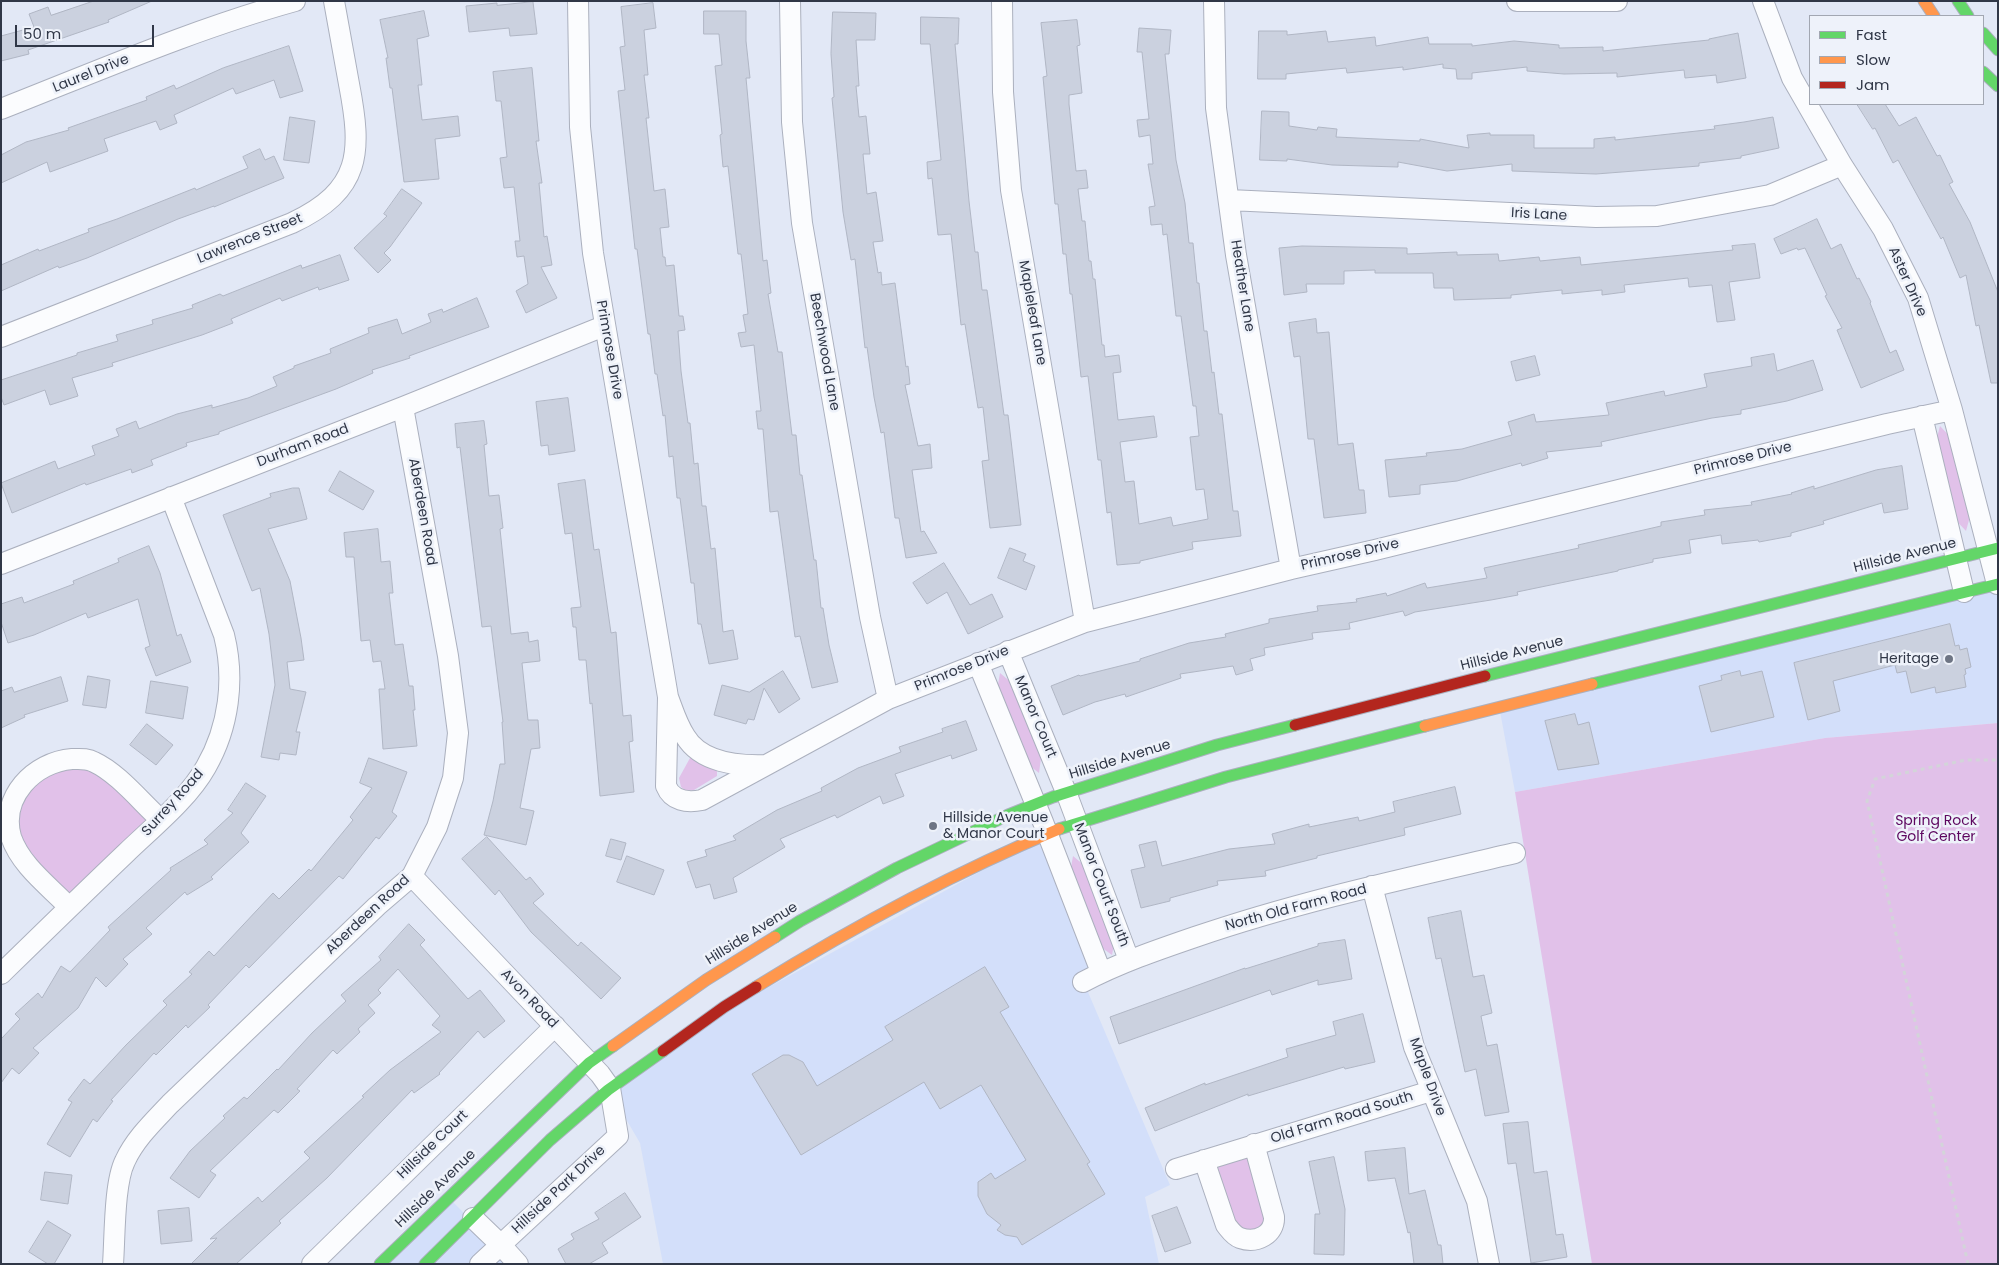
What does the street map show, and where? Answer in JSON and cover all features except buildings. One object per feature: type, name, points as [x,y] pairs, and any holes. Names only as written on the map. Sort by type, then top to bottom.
[{"type":"main road","points":[[1924,1],[1933,15]]},
{"type":"main road","points":[[1958,1],[1967,15]]},
{"type":"main road","points":[[1984,34],[1998,50]]},
{"type":"main road","points":[[1984,73],[1998,86]]},
{"type":"main road","name":"Hillside Avenue","points":[[380,1264],[590,1063],[706,980],[800,921],[896,868],[1072,809],[1217,745],[1993,549]]},
{"type":"main road","name":"Hillside Avenue","points":[[425,1264],[550,1140],[610,1088],[724,1007],[817,949],[912,897],[1042,820],[1072,809],[1236,774],[1474,712],[1998,584]]},
{"type":"street","name":"Laurel Drive","points":[[1,110],[182,38],[247,14],[294,1]]},
{"type":"street","name":"Lawrence Street","points":[[1,337],[292,223],[330,200],[342,186],[352,167],[357,139],[354,109],[334,1]]},
{"type":"street","name":"Primrose Drive","points":[[578,1],[580,127],[593,253],[668,697],[666,777],[669,793],[675,798],[691,802],[702,800],[888,699],[978,662],[1085,622],[1291,569],[1952,410]]},
{"type":"street","name":"Beechwood Lane","points":[[790,1],[792,122],[802,223],[870,617],[888,699]]},
{"type":"street","name":"Mapleleaf Lane","points":[[1002,1],[1003,92],[1011,190],[1085,622]]},
{"type":"street","name":"Heather Lane","points":[[1214,1],[1216,108],[1229,200],[1291,569]]},
{"type":"street","points":[[1517,1],[1617,1]]},
{"type":"street","name":"Aster Drive","points":[[1763,1],[1792,78],[1842,164],[1883,229],[1918,298],[1993,549],[1998,584]]},
{"type":"street","name":"Iris Lane","points":[[1229,200],[1596,217],[1657,216],[1770,195],[1842,164]]},
{"type":"street","name":"Durham Road","points":[[1,564],[403,407],[604,326]]},
{"type":"street","name":"Aberdeen Road","points":[[113,1264],[120,1174],[125,1160],[142,1134],[170,1104],[348,933],[412,876],[437,827],[448,799],[453,778],[458,733],[448,656],[403,407]]},
{"type":"street","points":[[1922,416],[1964,592]]},
{"type":"street","name":"Surrey Road","points":[[1,974],[160,820],[206,768],[218,740],[227,709],[230,673],[228,652],[224,635],[171,497]]},
{"type":"street","name":"Manor Court","points":[[1008,651],[1072,809]]},
{"type":"street","points":[[978,662],[1102,972]]},
{"type":"street","name":"Primrose Drive","points":[[668,697],[686,738],[696,749],[726,763],[740,765],[770,764]]},
{"type":"street","points":[[69,907],[19,856],[10,836],[8,823],[9,806],[24,780],[36,770],[57,760],[84,759],[94,762],[111,774],[160,820]]},
{"type":"street","name":"Manor Court South","points":[[1072,809],[1129,960]]},
{"type":"street","name":"North Old Farm Road","points":[[1083,982],[1129,960],[1240,922],[1372,886],[1515,853]]},
{"type":"street","name":"Avon Road","points":[[412,876],[590,1063],[610,1088],[618,1136]]},
{"type":"street","name":"Maple Drive","points":[[1372,886],[1414,1047],[1477,1201],[1489,1264]]},
{"type":"street","name":"Hillside Court","points":[[312,1264],[555,1026]]},
{"type":"street","name":"Old Farm Road South","points":[[1254,1144],[1274,1217],[1272,1229],[1268,1234],[1255,1239],[1241,1238],[1233,1234],[1226,1225],[1204,1160],[1254,1144],[1431,1091]]},
{"type":"street","name":"Hillside Park Drive","points":[[480,1264],[618,1136]]},
{"type":"street","points":[[1176,1169],[1204,1160]]},
{"type":"street","name":"Hillside Park Drive","points":[[473,1218],[518,1264]]},
{"type":"path","points":[[1968,1264],[1867,802],[1875,779],[1966,760],[1998,760]]},
{"type":"shaded area","points":[[1998,584],[1998,723],[1825,738],[1515,792],[1499,706]]},
{"type":"shaded area","points":[[1047,835],[1099,976],[1085,985],[1170,1185],[1145,1197],[1159,1264],[663,1264],[640,1143],[609,1090],[727,1010]]},
{"type":"shaded area","points":[[446,1195],[515,1264],[375,1264]]},
{"type":"green space","points":[[1940,426],[1956,443],[1972,509],[1966,531],[1950,514],[1934,449]]},
{"type":"green space","points":[[1000,673],[1018,688],[1042,751],[1039,773],[1021,759],[996,696]]},
{"type":"green space","name":"Spring Rock Golf Center","points":[[1998,723],[1998,1264],[1592,1264],[1515,792],[1825,738]]},
{"type":"green space","points":[[690,758],[694,758],[717,769],[717,776],[694,790],[686,791],[681,787],[679,778]]},
{"type":"green space","points":[[83,759],[161,820],[69,907],[19,856],[9,806],[25,780]]},
{"type":"green space","points":[[1073,856],[1091,871],[1116,934],[1112,955],[1094,942],[1069,879]]},
{"type":"green space","points":[[1252,1147],[1270,1207],[1265,1232],[1235,1232],[1207,1161]]},
{"type":"traffic: fast","points":[[1958,1],[1967,15]]},
{"type":"traffic: fast","points":[[1984,34],[1998,50]]},
{"type":"traffic: fast","points":[[1984,73],[1998,86]]},
{"type":"traffic: fast","points":[[1485,676],[1998,548]]},
{"type":"traffic: fast","points":[[1592,684],[1998,584]]},
{"type":"traffic: fast","points":[[775,937],[800,921],[897,868],[1008,815],[1053,797],[1217,745],[1295,725]]},
{"type":"traffic: fast","points":[[1059,829],[1226,777],[1425,726]]},
{"type":"traffic: fast","points":[[380,1264],[589,1063],[613,1046]]},
{"type":"traffic: fast","points":[[425,1264],[550,1140],[608,1090],[663,1051]]},
{"type":"traffic: slow","points":[[1924,1],[1933,15]]},
{"type":"traffic: slow","points":[[1425,726],[1592,684]]},
{"type":"traffic: slow","points":[[756,987],[829,943],[904,902],[981,864],[1059,829]]},
{"type":"traffic: slow","points":[[613,1046],[706,980],[775,937]]},
{"type":"traffic: jam","points":[[1295,725],[1485,676]]},
{"type":"traffic: jam","points":[[663,1051],[724,1007],[756,987]]},
{"type":"place","name":"Heritage","points":[[1949,659]]},
{"type":"place","name":"Hillside Avenue & Manor Court","points":[[933,826]]}]
